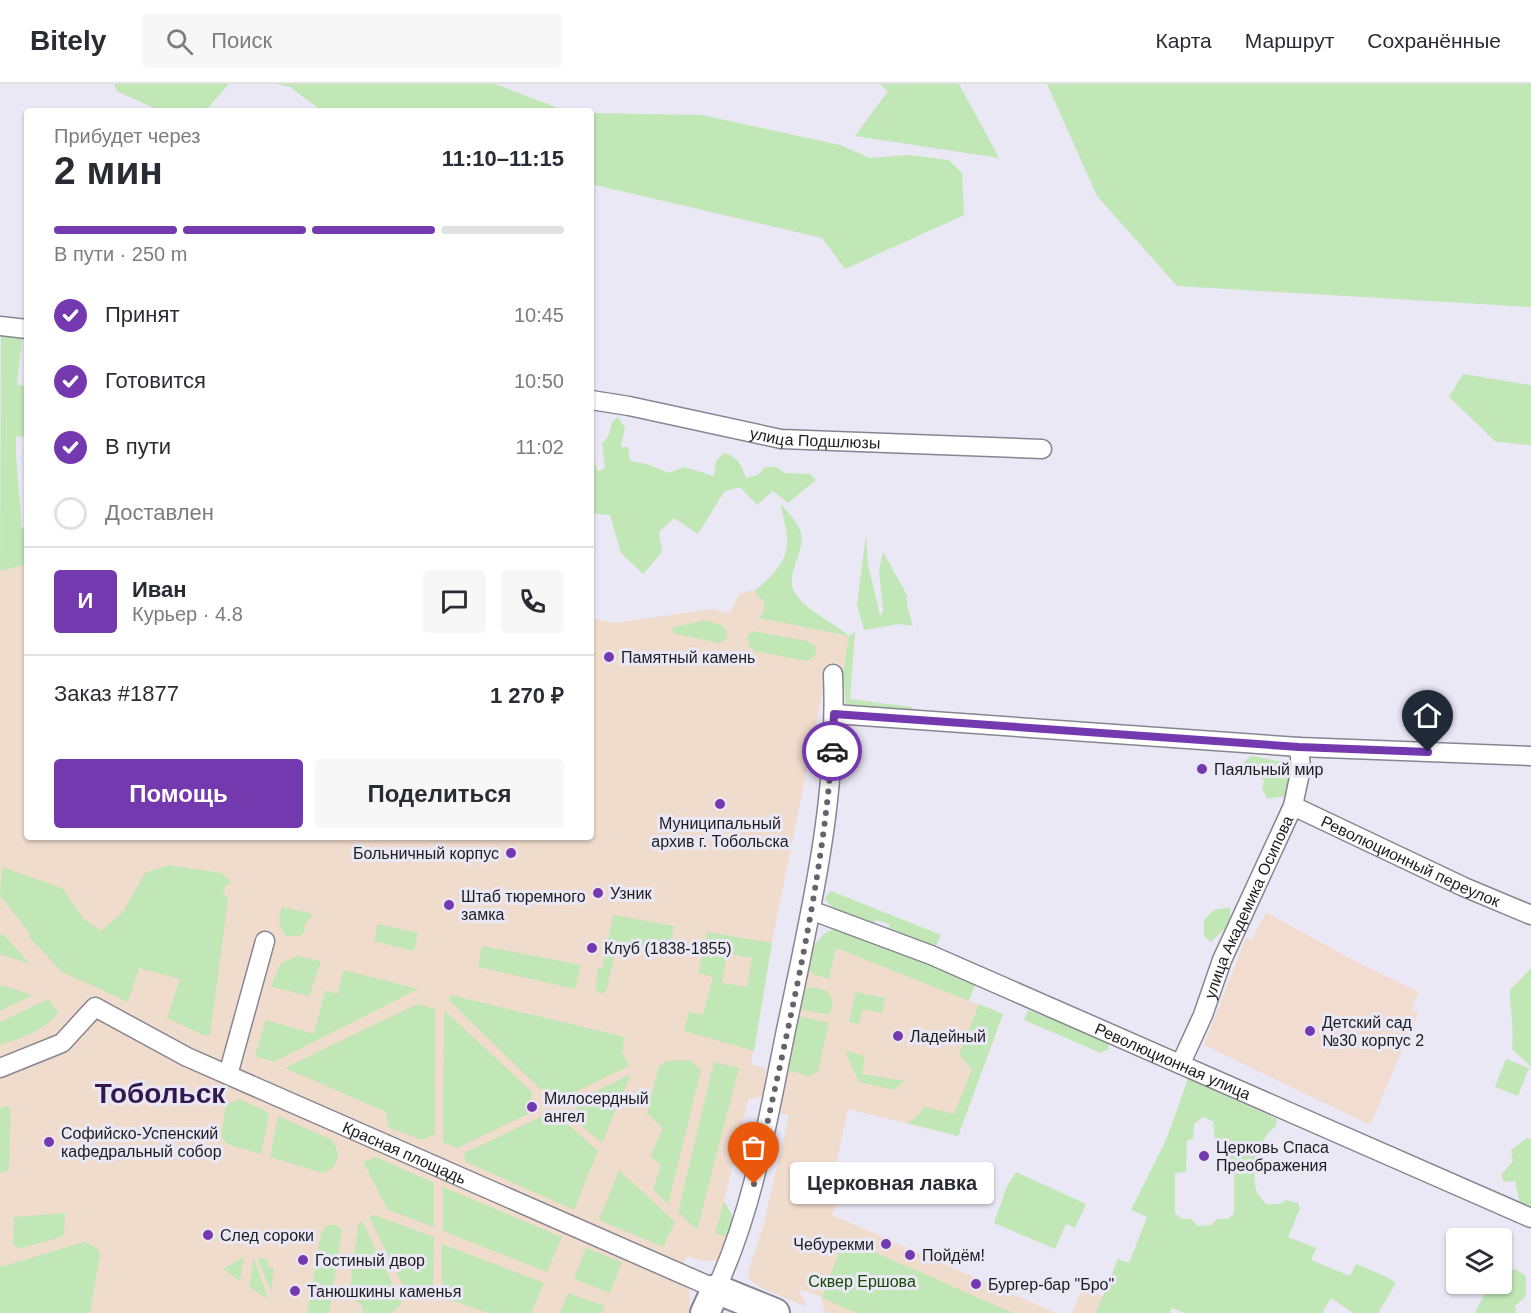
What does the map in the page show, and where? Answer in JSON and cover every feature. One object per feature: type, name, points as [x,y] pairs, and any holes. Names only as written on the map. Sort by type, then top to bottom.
[{"type":"main road","points":[[711,1301],[775,1313]]},
{"type":"street","points":[[0,326],[24,329]]},
{"type":"street","name":"улица Подшлюзы","points":[[594,400],[781,438],[1042,449]]},
{"type":"street","points":[[711,1301],[731,1258],[754,1184],[813,911],[823,849],[834,714],[833,674]]},
{"type":"street","points":[[834,714],[1299,747],[1531,756]]},
{"type":"street","name":"улица Академика Осипова","points":[[1181,1063],[1203,1015],[1222,960],[1293,806],[1301,768],[1299,747]]},
{"type":"street","name":"Революционный переулок","points":[[1293,806],[1464,887],[1531,915]]},
{"type":"street","name":"Революционная улица","points":[[813,911],[931,955],[1181,1063],[1451,1185],[1531,1218]]},
{"type":"street","points":[[228,1075],[265,941]]},
{"type":"street","name":"Красная площадь","points":[[0,1068],[62,1044],[95,1007],[187,1057],[680,1273],[711,1301]]},
{"type":"shaded area","points":[[24,565],[24,840],[594,840],[594,619],[614,623],[712,609],[730,613],[739,594],[751,590],[758,593],[764,602],[764,611],[759,618],[849,636],[843,674],[824,685],[764,981],[751,1064],[766,1069],[765,1095],[748,1100],[724,1201],[735,1221],[719,1261],[701,1261],[687,1256],[676,1281],[688,1288],[689,1313],[0,1313],[0,571]]},
{"type":"shaded area","name":"Детский сад №30 корпус 2","points":[[1266,912],[1347,957],[1418,992],[1412,1010],[1418,1013],[1370,1125],[1204,1045],[1246,938],[1252,940]]},
{"type":"shaded area","points":[[828,931],[975,985],[969,1001],[1003,1014],[958,1136],[848,1109],[833,1179],[845,1184],[832,1215],[1056,1313],[826,1313],[820,1296],[798,1289],[807,1307],[759,1287],[749,1279],[748,1272],[762,1231],[789,1115],[779,1113],[814,944]]},
{"type":"shaded area","points":[[1083,1287],[1103,1296],[1096,1313],[1072,1313]]},
{"type":"green space","points":[[114,84],[229,84],[208,108],[154,108],[117,91]]},
{"type":"green space","points":[[276,84],[495,84],[558,108],[318,108],[290,87]]},
{"type":"green space","points":[[880,84],[959,84],[999,158],[855,136],[888,91]]},
{"type":"green space","points":[[1047,84],[1531,84],[1531,307],[1177,286],[1097,196]]},
{"type":"green space","points":[[594,113],[702,115],[840,145],[870,158],[909,155],[949,160],[962,173],[964,215],[845,269],[822,238],[594,185]]},
{"type":"green space","points":[[1,333],[22,339],[17,385],[24,386],[24,437],[16,436],[16,447],[21,526],[24,529],[24,565],[0,571]]},
{"type":"green space","points":[[1463,374],[1531,385],[1531,445],[1496,442],[1449,397]]},
{"type":"green space","points":[[618,417],[625,428],[621,447],[628,447],[630,461],[647,464],[669,473],[684,467],[714,476],[716,461],[724,453],[738,462],[746,478],[758,475],[765,467],[776,467],[785,473],[810,474],[816,480],[788,503],[773,491],[757,505],[740,487],[724,492],[698,534],[674,518],[659,532],[662,552],[643,574],[621,553],[610,515],[594,513],[594,461],[598,472],[605,467],[602,444],[609,435],[612,422]]},
{"type":"green space","points":[[781,504],[796,523],[802,538],[793,570],[792,586],[795,593],[806,606],[849,636],[759,618],[764,611],[764,602],[754,591],[778,568],[786,553],[786,533]]},
{"type":"green space","points":[[866,535],[868,564],[880,616],[883,611],[879,570],[883,552],[907,595],[907,605],[913,626],[898,624],[864,630],[857,605]]},
{"type":"green space","points":[[706,620],[723,626],[728,635],[725,640],[719,643],[676,634],[671,628]]},
{"type":"green space","points":[[753,631],[807,641],[815,646],[816,655],[807,661],[755,651],[750,647],[747,636]]},
{"type":"green space","points":[[855,632],[850,699],[911,707],[919,714],[846,704],[843,674],[849,636]]},
{"type":"green space","points":[[1251,756],[1284,762],[1291,771],[1286,796],[1268,799],[1262,789],[1264,780],[1245,771],[1242,764]]},
{"type":"green space","points":[[168,865],[222,873],[232,883],[225,886],[223,891],[228,900],[210,1035],[205,1036],[167,1018],[180,979],[139,968],[128,1002],[62,972],[29,937],[30,933],[0,896],[2,867],[62,888],[84,919],[101,931],[123,912],[145,873]]},
{"type":"green space","points":[[831,891],[941,935],[934,950],[888,929],[890,924],[876,920],[874,924],[840,913],[825,898]]},
{"type":"green space","points":[[282,907],[313,914],[300,936],[286,936],[283,933],[280,922]]},
{"type":"green space","points":[[1230,907],[1228,923],[1211,942],[1204,936],[1204,920],[1214,910]]},
{"type":"green space","points":[[613,915],[674,926],[668,951],[618,941],[606,991],[601,994],[595,989],[598,968],[602,969]]},
{"type":"green space","points":[[378,924],[418,933],[414,951],[374,941]]},
{"type":"green space","points":[[837,929],[845,930],[975,985],[969,1001],[836,948],[829,979],[815,975],[809,970],[816,944],[824,935]]},
{"type":"green space","points":[[707,932],[772,943],[754,1051],[684,1031],[689,1012],[703,1015],[713,977],[698,973]],"holes":[[[727,954],[752,958],[747,987],[722,983]]]},
{"type":"green space","points":[[0,934],[4,935],[30,964],[0,954]]},
{"type":"green space","points":[[482,946],[581,965],[575,989],[478,967]]},
{"type":"green space","points":[[297,956],[321,961],[309,996],[271,987],[280,964]]},
{"type":"green space","points":[[1531,968],[1531,1067],[1512,1049],[1510,990]]},
{"type":"green space","points":[[344,970],[418,989],[274,1062],[255,1056],[266,1020],[314,1034],[325,991],[337,994]]},
{"type":"green space","points":[[0,985],[33,995],[0,1011]]},
{"type":"green space","points":[[812,987],[827,991],[833,1001],[830,1015],[800,1009],[804,990]]},
{"type":"green space","points":[[856,992],[885,998],[882,1013],[863,1009],[859,1024],[849,1022]]},
{"type":"green space","points":[[450,995],[625,1037],[622,1051],[629,1066],[571,1094],[540,1089],[449,1000]]},
{"type":"green space","points":[[49,999],[58,1013],[52,1020],[32,1033],[0,1045],[0,1022]]},
{"type":"green space","points":[[417,1004],[435,1009],[435,1134],[422,1140],[388,1127],[386,1112],[285,1068]]},
{"type":"green space","points":[[979,1004],[1003,1014],[958,1136],[907,1123],[917,1117],[925,1107],[954,1114],[972,1069],[959,1055]]},
{"type":"green space","points":[[444,1010],[532,1092],[530,1113],[457,1148],[443,1142]]},
{"type":"green space","points":[[1028,1010],[1107,1040],[1109,1049],[1101,1053],[1024,1020]]},
{"type":"green space","points":[[799,1016],[829,1023],[818,1071],[810,1076],[789,1071]]},
{"type":"green space","points":[[845,1051],[865,1056],[862,1074],[905,1081],[893,1090],[859,1082]]},
{"type":"green space","points":[[1506,1059],[1529,1068],[1518,1096],[1495,1087]]},
{"type":"green space","points":[[690,1060],[701,1070],[668,1204],[653,1190],[661,1165],[650,1156],[663,1129],[647,1113],[659,1066],[668,1061]]},
{"type":"green space","points":[[714,1062],[739,1068],[697,1230],[678,1212]]},
{"type":"green space","points":[[631,1074],[602,1143],[575,1120],[578,1100]]},
{"type":"green space","points":[[1188,1079],[1277,1119],[1276,1126],[1264,1138],[1257,1156],[1254,1176],[1257,1193],[1266,1204],[1280,1204],[1286,1200],[1298,1203],[1300,1208],[1288,1237],[1316,1248],[1311,1260],[1350,1276],[1356,1264],[1396,1283],[1378,1313],[1353,1313],[1331,1298],[1322,1313],[1185,1313],[1172,1308],[1170,1313],[1096,1313],[1118,1259],[1129,1263],[1147,1217],[1131,1210],[1166,1140]],"holes":[[[1203,1117],[1213,1121],[1215,1140],[1221,1140],[1221,1172],[1234,1173],[1234,1214],[1228,1219],[1217,1219],[1211,1225],[1198,1226],[1191,1219],[1181,1219],[1175,1213],[1175,1173],[1186,1172],[1187,1140],[1193,1139],[1194,1124]]]},
{"type":"green space","points":[[239,1099],[269,1113],[261,1154],[227,1144],[221,1136],[226,1105]]},
{"type":"green space","points":[[7,1106],[11,1110],[9,1167],[6,1172],[0,1172],[0,1108]]},
{"type":"green space","points":[[545,1115],[561,1118],[598,1151],[574,1210],[466,1162],[464,1153]]},
{"type":"green space","points":[[278,1116],[332,1140],[339,1154],[333,1168],[323,1173],[270,1157]]},
{"type":"green space","points":[[1527,1138],[1531,1140],[1531,1207],[1520,1204],[1515,1181],[1504,1182],[1501,1175],[1513,1161],[1511,1150]]},
{"type":"green space","points":[[376,1157],[434,1183],[434,1227],[388,1210],[363,1162]]},
{"type":"green space","points":[[619,1170],[675,1222],[663,1247],[599,1220]]},
{"type":"green space","points":[[1016,1172],[1086,1204],[1075,1228],[1066,1224],[1055,1249],[994,1223],[1007,1186]]},
{"type":"green space","points":[[443,1187],[562,1237],[547,1272],[443,1231]]},
{"type":"green space","points":[[724,1201],[735,1221],[729,1237],[715,1233]]},
{"type":"green space","points":[[65,1213],[64,1233],[61,1237],[19,1249],[13,1244],[14,1217]]},
{"type":"green space","points":[[374,1215],[434,1237],[433,1297],[409,1297],[369,1217]]},
{"type":"green space","points":[[362,1221],[402,1303],[392,1313],[364,1313],[361,1304],[349,1296],[358,1225]]},
{"type":"green space","points":[[327,1225],[336,1225],[342,1230],[329,1313],[307,1313],[321,1234]]},
{"type":"green space","name":"Сквер Ершова","points":[[844,1239],[1013,1313],[856,1313],[822,1298]]},
{"type":"green space","points":[[84,1242],[97,1248],[100,1255],[90,1313],[0,1313],[0,1267]]},
{"type":"green space","points":[[442,1244],[544,1283],[531,1313],[488,1313],[442,1297]]},
{"type":"green space","points":[[586,1248],[622,1262],[610,1293],[574,1279]]},
{"type":"green space","points":[[244,1257],[240,1281],[223,1269]]},
{"type":"green space","points":[[257,1257],[268,1260],[267,1267],[274,1269],[271,1292]]},
{"type":"green space","points":[[254,1258],[268,1299],[249,1287]]},
{"type":"green space","points":[[1515,1269],[1526,1276],[1526,1296],[1515,1306],[1516,1313],[1475,1313],[1484,1294],[1512,1294],[1512,1270]]},
{"type":"green space","points":[[568,1293],[605,1306],[602,1313],[560,1313]]},
{"type":"way so far","points":[[754,1184],[813,911],[823,849],[832,751]]},
{"type":"place","name":"Памятный камень","points":[[609,657]]},
{"type":"place","name":"Паяльный мир","points":[[1202,769]]},
{"type":"place","name":"Муниципальный архив г. Тобольска","points":[[720,804]]},
{"type":"place","name":"Больничный корпус","points":[[511,853]]},
{"type":"place","name":"Узник","points":[[598,893]]},
{"type":"place","name":"Штаб тюремного замка","points":[[449,905]]},
{"type":"place","name":"Клуб (1838-1855)","points":[[592,948]]},
{"type":"place","name":"Детский сад №30 корпус 2","points":[[1310,1031]]},
{"type":"place","name":"Ладейный","points":[[898,1036]]},
{"type":"place","name":"Милосердный ангел","points":[[532,1107]]},
{"type":"place","name":"Софийско-Успенский кафедральный собор","points":[[49,1142]]},
{"type":"place","name":"Церковь Спаса Преображения","points":[[1204,1156]]},
{"type":"place","name":"Церковная лавка","points":[[754,1184]]},
{"type":"place","name":"След сороки","points":[[208,1235]]},
{"type":"place","name":"Чебурекми","points":[[886,1244]]},
{"type":"place","name":"Пойдём!","points":[[910,1255]]},
{"type":"place","name":"Гостиный двор","points":[[303,1260]]},
{"type":"place","name":"Бургер-бар \"Бро\"","points":[[976,1284]]},
{"type":"place","name":"Танюшкины каменья","points":[[295,1291]]},
{"type":"district","name":"Тобольск","points":[[160,1093]]},
{"type":"route","points":[[832,751],[834,714],[1299,747],[1428,752]]}]
